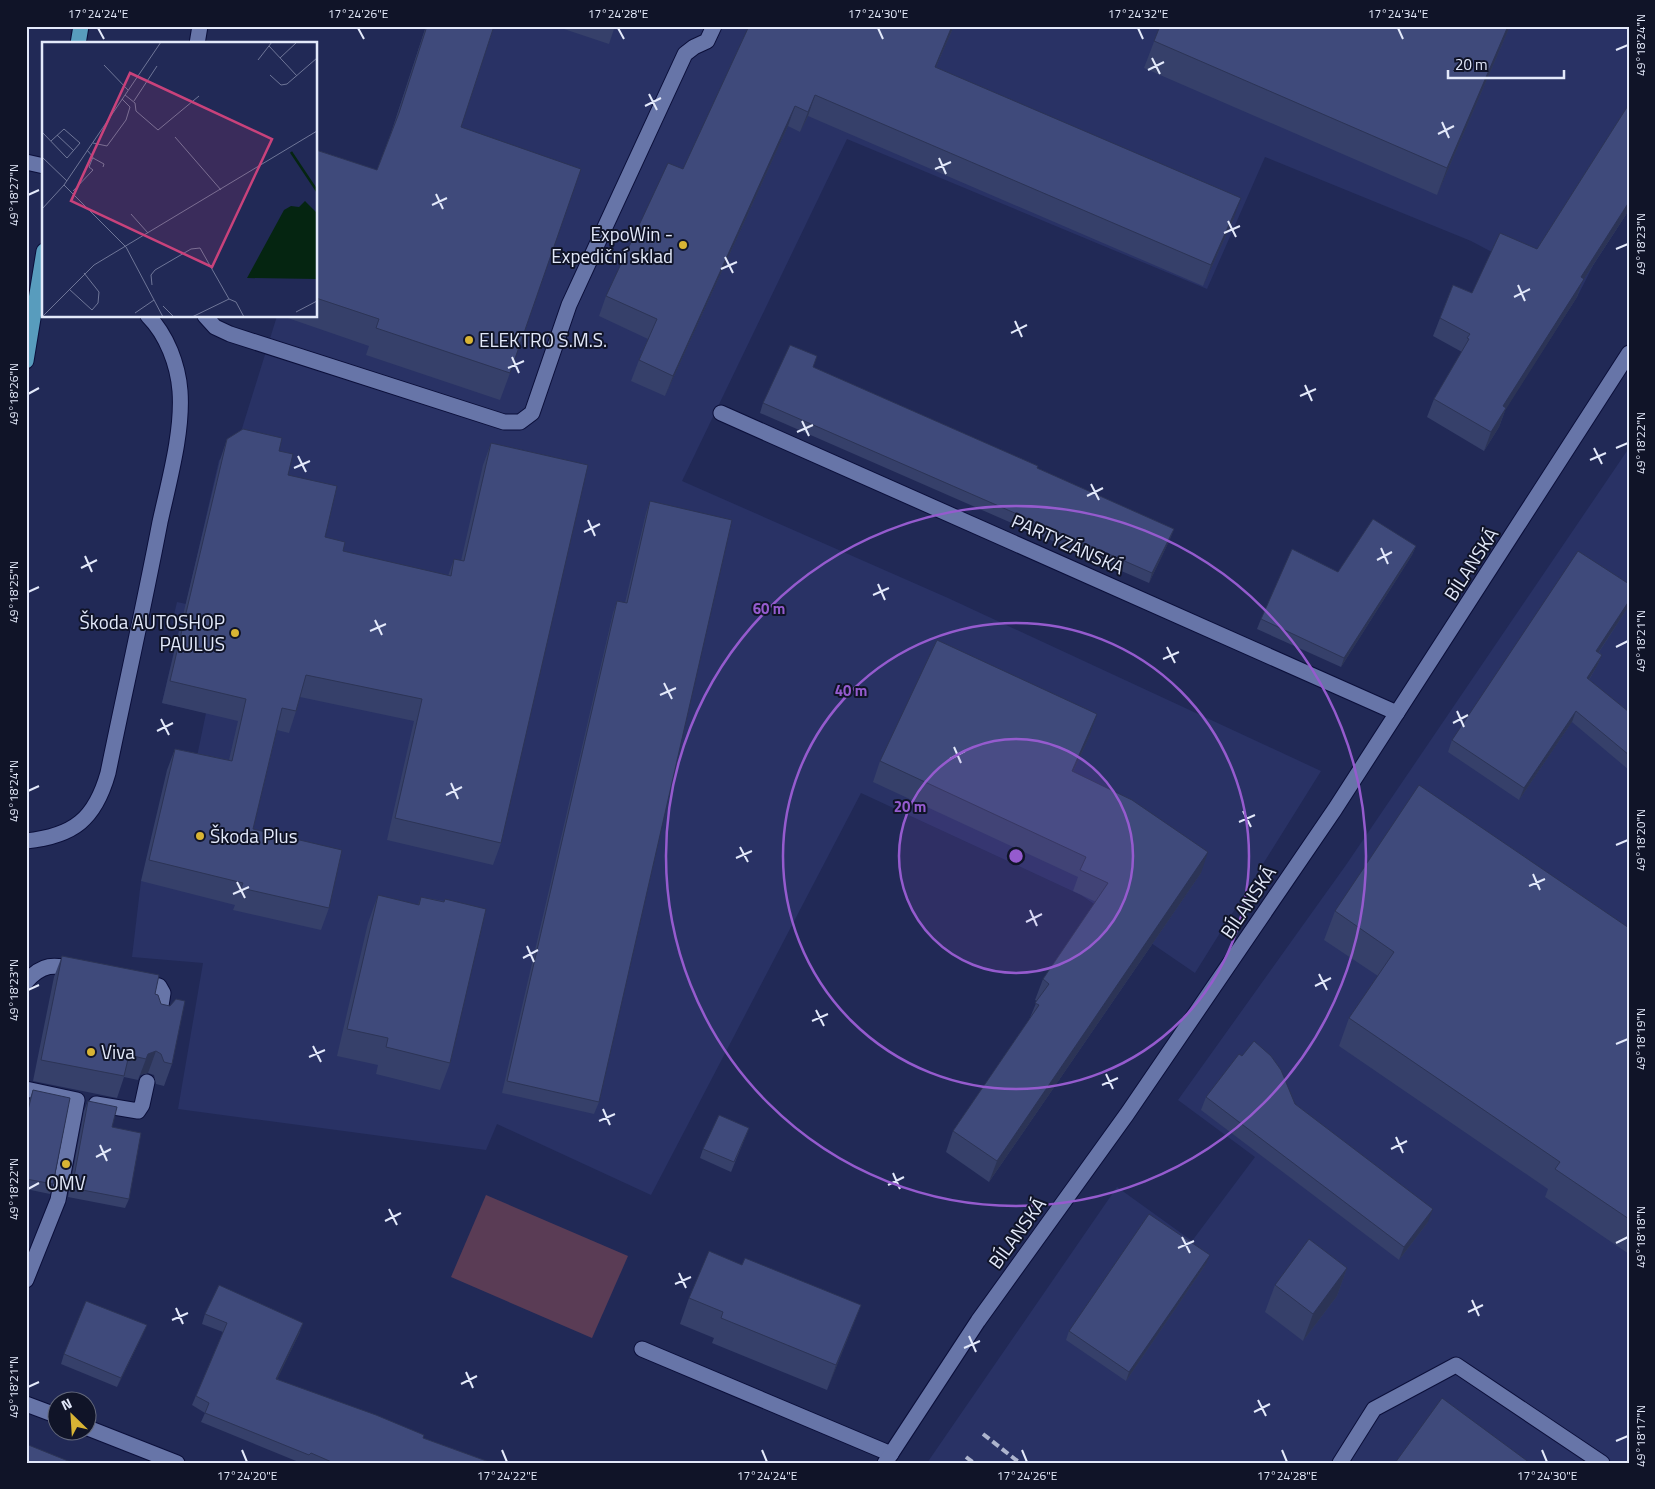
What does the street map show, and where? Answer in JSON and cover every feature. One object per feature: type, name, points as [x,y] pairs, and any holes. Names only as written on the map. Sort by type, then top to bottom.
[{"type":"main road","points":[[78,42],[81,26]]},
{"type":"main road","points":[[26,361],[41,280]]},
{"type":"street","points":[[197,42],[200,26]]},
{"type":"street","points":[[207,318],[215,327],[230,334],[504,422],[520,422],[532,413],[570,305],[685,54],[694,46],[707,41],[714,26]]},
{"type":"street","points":[[26,162],[42,166]]},
{"type":"street","points":[[26,841],[64,832],[90,814],[101,798],[108,774],[168,483],[180,409],[178,378],[173,358],[155,323],[150,318]]},
{"type":"street","name":"BÍLANSKÁ","points":[[888,1458],[978,1321],[1127,1114],[1335,809],[1629,353]]},
{"type":"street","name":"PARTYZÁNSKÁ","points":[[721,413],[1397,713]]},
{"type":"street","points":[[26,982],[43,968],[54,964],[90,972]]},
{"type":"street","points":[[126,979],[159,986],[163,993],[159,1018]]},
{"type":"street","points":[[26,1089],[138,1111],[142,1105],[147,1082]]},
{"type":"street","points":[[26,1280],[58,1200],[77,1100]]},
{"type":"street","points":[[642,1349],[888,1458]]},
{"type":"street","points":[[1340,1463],[1374,1409],[1456,1365],[1602,1463]]},
{"type":"street","points":[[26,1404],[48,1412]]},
{"type":"street","points":[[98,1432],[177,1463]]},
{"type":"shaded area","points":[[426,26],[1629,26],[1629,210],[1594,264],[1577,297],[1471,241],[1265,157],[1207,289],[847,139],[682,481],[948,598],[1321,771],[1195,973],[1081,895],[861,793],[651,1195],[497,1124],[486,1150],[178,1109],[203,963],[132,957],[141,881],[193,776],[206,713],[162,703],[180,625],[172,623],[177,602],[186,604],[219,460],[235,451],[276,318],[318,318],[318,312],[358,223],[389,139]]},
{"type":"shaded area","points":[[1629,448],[1629,1463],[927,1463],[1117,1187],[1192,1241],[1255,1157],[1178,1100],[1346,865]]},
{"type":"shaded area","points":[[486,1195],[628,1256],[592,1338],[451,1277]]},
{"type":"building","points":[[427,26],[494,26],[461,127],[581,169],[510,373],[376,328],[379,319],[318,299],[318,151],[377,170],[399,113]]},
{"type":"building","points":[[749,26],[952,26],[935,67],[1241,198],[1211,265],[815,95],[808,112],[795,106],[673,376],[639,360],[657,319],[606,296],[668,163],[683,169]]},
{"type":"building","points":[[1160,26],[1508,26],[1447,168],[1154,41]]},
{"type":"building","points":[[1629,104],[1629,202],[1581,277],[1584,279],[1503,406],[1506,408],[1491,432],[1434,399],[1469,339],[1467,338],[1470,334],[1440,318],[1453,285],[1472,293],[1500,233],[1537,249]]},
{"type":"building","points":[[790,345],[817,356],[813,367],[1038,466],[1037,468],[1174,529],[1152,573],[763,403]]},
{"type":"building","points":[[243,429],[282,438],[279,451],[293,454],[288,475],[337,486],[325,537],[345,542],[343,551],[451,576],[454,559],[464,561],[491,443],[588,465],[501,843],[395,818],[422,699],[306,675],[296,711],[282,708],[253,829],[342,850],[329,908],[241,888],[243,883],[149,860],[175,749],[232,761],[246,699],[170,681],[227,439]]},
{"type":"building","points":[[650,501],[732,520],[599,1102],[507,1081],[617,601],[627,603]]},
{"type":"building","points":[[1373,519],[1416,546],[1344,658],[1261,619],[1292,549],[1338,572]]},
{"type":"building","points":[[1578,551],[1629,584],[1629,601],[1596,651],[1602,655],[1587,678],[1629,712],[1629,755],[1576,711],[1524,788],[1452,740]]},
{"type":"building","points":[[937,640],[1097,714],[1072,771],[1132,800],[1208,852],[997,1161],[953,1131],[1039,1005],[1035,1003],[1049,984],[1043,979],[1108,883],[1080,870],[1086,857],[880,761]]},
{"type":"building","points":[[1419,785],[1629,928],[1629,1219],[1555,1169],[1560,1162],[1349,1018],[1394,952],[1335,911]]},
{"type":"building","points":[[378,895],[419,905],[421,897],[444,902],[445,899],[486,909],[450,1063],[386,1047],[388,1038],[347,1029]]},
{"type":"building","points":[[62,956],[159,975],[155,994],[158,995],[161,1004],[170,1006],[176,999],[185,1001],[172,1064],[164,1062],[161,1054],[156,1051],[148,1054],[146,1059],[129,1055],[124,1076],[41,1060]]},
{"type":"building","points":[[1254,1041],[1271,1056],[1281,1070],[1295,1104],[1433,1209],[1404,1247],[1206,1097],[1239,1054],[1242,1056]]},
{"type":"building","points":[[33,1090],[70,1098],[53,1184],[26,1179],[26,1110],[28,1110]]},
{"type":"building","points":[[88,1101],[117,1107],[112,1127],[141,1133],[129,1199],[72,1188]]},
{"type":"building","points":[[719,1115],[749,1128],[734,1162],[703,1149]]},
{"type":"building","points":[[1149,1214],[1210,1255],[1129,1372],[1069,1331]]},
{"type":"building","points":[[1309,1239],[1347,1268],[1313,1314],[1275,1285]]},
{"type":"building","points":[[709,1251],[742,1265],[745,1258],[861,1305],[836,1365],[721,1318],[723,1312],[689,1298]]},
{"type":"building","points":[[219,1285],[303,1323],[276,1379],[376,1415],[424,1435],[423,1438],[492,1463],[334,1463],[311,1453],[309,1455],[205,1413],[209,1403],[196,1396],[227,1323],[205,1314]]},
{"type":"building","points":[[86,1301],[147,1325],[121,1378],[64,1354]]},
{"type":"building","points":[[1442,1398],[1530,1463],[1395,1463]]},
{"type":"building","points":[[26,1444],[73,1463],[26,1463]]},
{"type":"railway","points":[[983,1434],[1020,1463]]},
{"type":"railway","points":[[966,1457],[974,1463]]},
{"type":"place","name":"ExpoWin - Expediční sklad","points":[[683,245]]},
{"type":"place","name":"ELEKTRO S.M.S.","points":[[469,340]]},
{"type":"place","name":"Škoda AUTOSHOP PAULUS","points":[[235,633]]},
{"type":"place","name":"Škoda Plus","points":[[200,836]]},
{"type":"place","name":"Viva","points":[[91,1052]]},
{"type":"place","name":"OMV","points":[[66,1164]]}]
